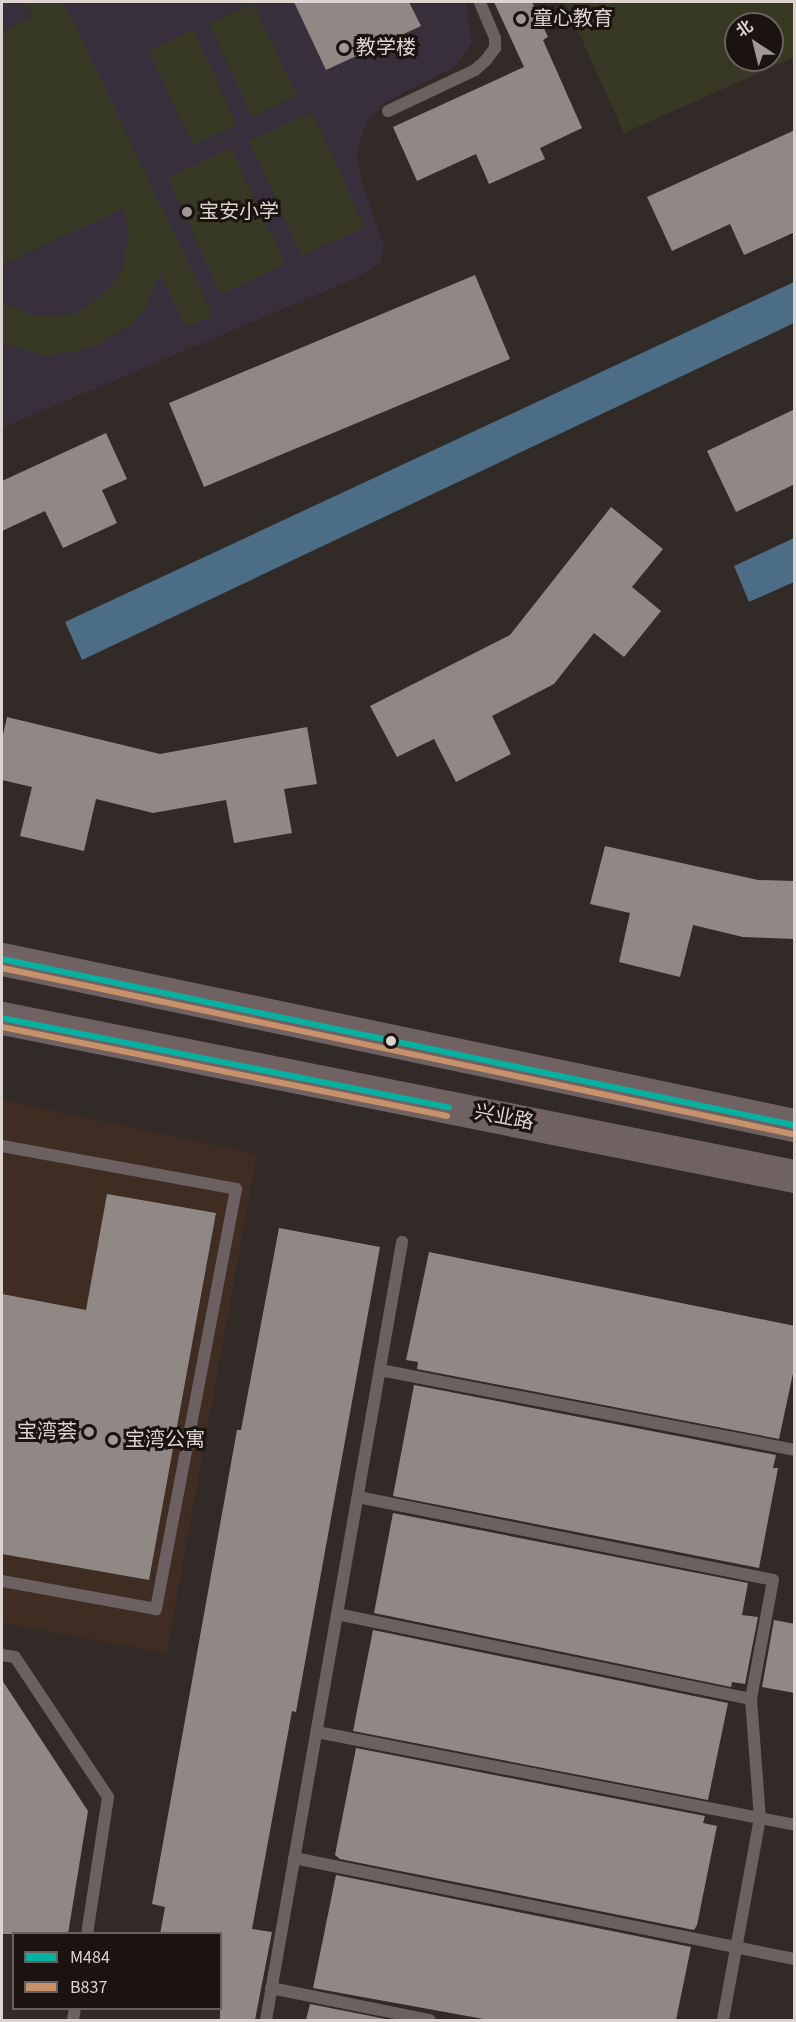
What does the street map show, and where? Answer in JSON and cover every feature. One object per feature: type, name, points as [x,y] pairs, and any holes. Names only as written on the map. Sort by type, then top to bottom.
[{"type":"main road","points":[[2,959],[795,1125]]},
{"type":"main road","name":"兴业路","points":[[2,1018],[795,1176]]},
{"type":"main road","points":[[735,1164],[719,1150],[718,1133],[728,1120],[745,1114]]},
{"type":"lane","points":[[388,111],[475,70],[486,60],[495,48],[495,38],[480,2]]},
{"type":"lane","points":[[2,1146],[236,1189],[156,1610],[2,1581]]},
{"type":"lane","points":[[266,2020],[402,1242]]},
{"type":"lane","points":[[380,1370],[795,1450]]},
{"type":"lane","points":[[358,1497],[773,1580],[751,1699],[760,1818],[723,2020]]},
{"type":"lane","points":[[337,1614],[751,1699]]},
{"type":"lane","points":[[2,1655],[15,1657],[108,1797],[87,1932]]},
{"type":"lane","points":[[317,1732],[795,1825]]},
{"type":"lane","points":[[294,1858],[795,1959]]},
{"type":"lane","points":[[271,1988],[430,2020]]},
{"type":"shaded area","name":"宝安小学","points":[[2,2],[466,2],[472,41],[456,66],[387,101],[369,118],[361,136],[357,157],[361,179],[384,245],[381,262],[354,279],[2,428]]},
{"type":"shaded area","points":[[2,1100],[257,1154],[167,1653],[2,1623]]},
{"type":"green space","points":[[23,2],[64,2],[213,315],[186,327],[160,272],[146,307],[131,325],[92,348],[47,356],[2,343],[2,302],[35,316],[70,314],[86,308],[113,285],[122,269],[129,235],[124,208],[2,265],[2,32],[35,16]]},
{"type":"green space","points":[[565,2],[794,2],[794,57],[784,61],[784,12],[724,12],[724,72],[760,72],[624,133]]},
{"type":"green space","points":[[253,3],[297,96],[253,117],[209,24]]},
{"type":"green space","points":[[193,30],[237,124],[193,145],[149,51]]},
{"type":"green space","points":[[312,112],[365,227],[302,256],[249,141]]},
{"type":"green space","points":[[231,148],[285,264],[221,294],[168,178]]},
{"type":"water","points":[[794,282],[794,323],[82,660],[65,622]]},
{"type":"water","points":[[794,538],[794,582],[749,602],[734,566]]},
{"type":"building","name":"教学楼","points":[[294,2],[409,2],[421,26],[326,70]]},
{"type":"building","points":[[494,2],[532,2],[548,37],[543,40],[582,128],[540,148],[545,159],[489,184],[476,154],[417,181],[393,127],[524,67]]},
{"type":"building","points":[[795,130],[795,232],[744,255],[730,224],[672,251],[647,197]]},
{"type":"building","points":[[475,275],[510,359],[204,487],[169,403]]},
{"type":"building","points":[[795,409],[795,484],[736,512],[707,451]]},
{"type":"building","points":[[106,433],[127,479],[102,490],[117,523],[63,548],[45,511],[2,531],[2,481]]},
{"type":"building","points":[[611,507],[663,549],[632,587],[661,611],[624,657],[594,633],[554,684],[492,716],[511,754],[456,782],[434,739],[397,757],[370,706],[510,635]]},
{"type":"building","points":[[7,717],[160,754],[307,727],[317,784],[284,789],[292,833],[234,843],[226,800],[153,813],[96,799],[84,851],[20,836],[32,787],[2,780],[2,739]]},
{"type":"building","points":[[605,846],[758,880],[795,881],[795,939],[743,937],[693,925],[680,977],[619,962],[630,913],[590,904]]},
{"type":"building","name":"宝湾荟","points":[[107,1194],[216,1213],[149,1580],[2,1554],[2,1294],[86,1310]]},
{"type":"building","points":[[279,1228],[380,1247],[296,1712],[292,1711],[252,1929],[272,1932],[255,2020],[220,2020],[222,1932],[160,1932],[165,1907],[152,1904],[237,1430],[241,1430]]},
{"type":"building","points":[[429,1252],[795,1326],[795,1364],[779,1439],[417,1369],[418,1362],[406,1360]]},
{"type":"building","points":[[414,1385],[776,1455],[773,1468],[778,1468],[759,1568],[393,1496]]},
{"type":"building","points":[[393,1513],[748,1583],[742,1615],[758,1617],[745,1684],[732,1682],[731,1687],[374,1613]]},
{"type":"building","points":[[774,1620],[795,1624],[795,1693],[762,1687]]},
{"type":"building","points":[[373,1630],[728,1703],[708,1800],[353,1731]]},
{"type":"building","points":[[2,1680],[88,1811],[68,1932],[2,1934]]},
{"type":"building","points":[[356,1748],[705,1816],[703,1823],[717,1826],[697,1925],[694,1930],[340,1859],[335,1855]]},
{"type":"building","points":[[336,1875],[691,1947],[676,2020],[489,2020],[313,1988]]},
{"type":"building","points":[[310,2004],[391,2020],[306,2020]]},
{"type":"transit line","name":"M484","points":[[2,959],[794,1125]]},
{"type":"transit line","name":"B837","points":[[2,968],[792,1134]]},
{"type":"transit line","name":"M484","points":[[2,1018],[449,1107]]},
{"type":"transit line","name":"B837","points":[[2,1027],[447,1116]]},
{"type":"place","name":"童心教育","points":[[521,19]]},
{"type":"place","name":"教学楼","points":[[344,48]]},
{"type":"place","name":"宝安小学","points":[[187,212]]},
{"type":"place","name":"宝湾荟","points":[[89,1432]]},
{"type":"place","name":"宝湾公寓","points":[[113,1440]]}]
